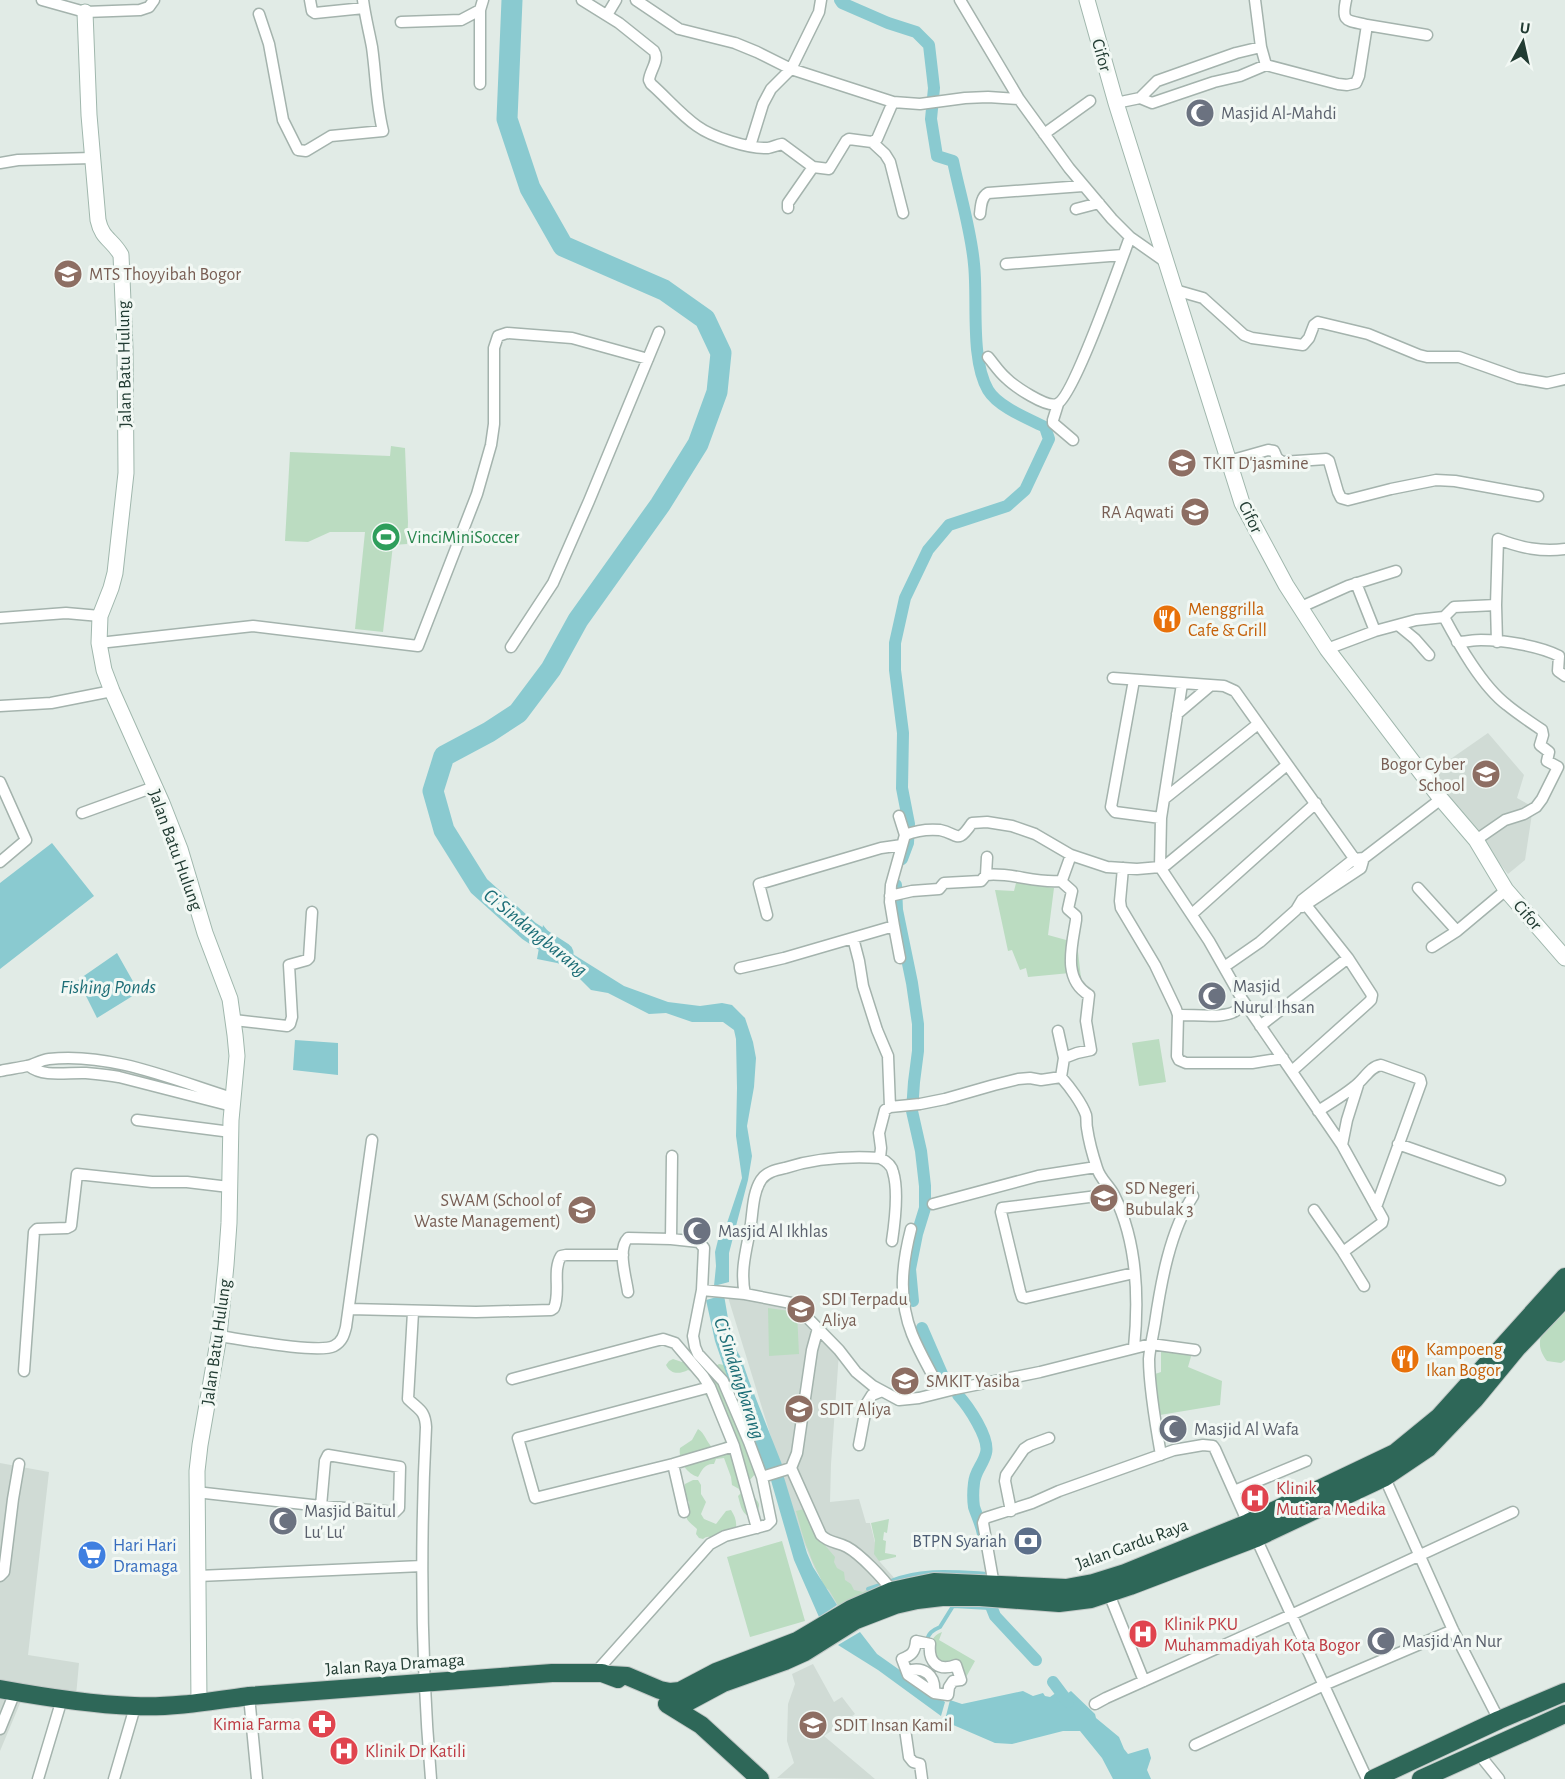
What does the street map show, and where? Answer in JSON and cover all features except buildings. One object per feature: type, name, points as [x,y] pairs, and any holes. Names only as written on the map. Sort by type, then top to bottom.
[{"type":"highway","name":"Jalan Gardu Raya","points":[[1381,1470],[1395,1453],[1439,1417],[1565,1277]]},
{"type":"highway","name":"Jalan Gardu Raya","points":[[602,1674],[627,1676],[660,1690],[676,1692],[716,1672],[797,1641],[822,1634],[892,1591],[934,1582],[1059,1603],[1109,1594],[1127,1580],[1252,1530],[1428,1448],[1475,1399],[1517,1347],[1565,1298]]},
{"type":"highway","name":"Jalan Gardu Raya","points":[[854,1615],[917,1600],[989,1590],[1066,1588],[1127,1580]]},
{"type":"highway","points":[[671,1706],[682,1705],[712,1689],[785,1660],[822,1634]]},
{"type":"highway","name":"Jalan Raya Dramaga","points":[[8,1690],[135,1707],[552,1673],[602,1674],[671,1706],[701,1725],[760,1779]]},
{"type":"highway","points":[[701,1725],[698,1714],[699,1704],[712,1689]]},
{"type":"highway","points":[[1373,1779],[1565,1692]]},
{"type":"highway","points":[[1421,1779],[1565,1714]]},
{"type":"street","points":[[42,0],[140,10],[149,7],[154,0]]},
{"type":"street","points":[[259,14],[269,44],[283,120],[298,150],[306,151],[331,135],[383,131],[364,4],[317,14],[312,11],[310,0]]},
{"type":"street","points":[[582,0],[607,15],[657,54],[649,80],[694,124],[707,133],[750,146],[771,148],[778,145],[786,146],[813,167],[829,169],[843,144],[849,139],[872,142],[890,162],[903,213]]},
{"type":"street","points":[[607,15],[615,0]]},
{"type":"street","points":[[636,0],[679,29],[735,43],[791,69],[893,102],[920,104],[988,97],[1019,99]]},
{"type":"street","points":[[750,146],[758,116],[771,89],[791,69],[819,12],[821,0]]},
{"type":"street","points":[[960,0],[1019,99],[1083,186],[1130,237],[1167,263]]},
{"type":"street","name":"Cifor","points":[[1087,0],[1116,103],[1242,503],[1286,585],[1327,649],[1441,799],[1476,840],[1506,890],[1565,958]]},
{"type":"street","points":[[1255,0],[1261,47],[1266,65]]},
{"type":"street","points":[[1346,0],[1343,13],[1347,20],[1427,35]]},
{"type":"street","points":[[401,22],[461,20],[482,5]]},
{"type":"street","points":[[480,84],[482,5]]},
{"type":"street","name":"Jalan Batu Hulung","points":[[85,6],[92,158],[98,220],[101,232],[116,246],[121,255],[125,348],[126,473],[124,500],[115,573],[100,616],[99,643],[104,670],[112,691],[180,849],[205,933],[230,999],[237,1056],[232,1102],[229,1233],[219,1336],[200,1445],[196,1492],[199,1702]]},
{"type":"street","points":[[1140,98],[1152,103],[1214,82],[1240,76],[1266,65],[1338,84],[1352,85],[1356,83],[1359,76],[1366,25]]},
{"type":"street","points":[[1116,103],[1140,98],[1157,81],[1236,53],[1261,47]]},
{"type":"street","points":[[1044,134],[1090,101]]},
{"type":"street","points":[[872,142],[877,139],[893,102]]},
{"type":"street","points":[[0,163],[18,160],[92,158]]},
{"type":"street","points":[[788,208],[789,200],[813,167]]},
{"type":"street","points":[[980,214],[982,202],[988,193],[1083,186]]},
{"type":"street","points":[[1076,209],[1099,203]]},
{"type":"street","points":[[1073,440],[1053,423],[1053,420],[1058,404],[1070,387],[1096,326],[1130,237]]},
{"type":"street","points":[[1006,264],[1123,255]]},
{"type":"street","points":[[1175,290],[1203,298],[1244,335],[1252,338],[1303,345],[1310,338],[1314,324],[1318,322],[1368,334],[1427,357],[1459,357],[1518,378],[1547,383],[1565,379]]},
{"type":"street","points":[[511,647],[553,583],[590,501],[659,332]]},
{"type":"street","points":[[99,643],[253,626],[418,646],[477,494],[491,445],[494,424],[494,348],[498,336],[516,334],[572,338],[648,359]]},
{"type":"street","points":[[988,357],[1008,381],[1046,404],[1058,404]]},
{"type":"street","points":[[1229,461],[1268,450],[1274,451],[1277,459],[1282,462],[1326,459],[1329,461],[1341,498],[1348,500],[1436,480],[1538,496]]},
{"type":"street","points":[[1497,642],[1498,539],[1512,545],[1536,550],[1565,549]]},
{"type":"street","points":[[1300,607],[1356,583],[1396,571]]},
{"type":"street","points":[[1356,583],[1375,631]]},
{"type":"street","points":[[1327,649],[1375,631],[1416,620],[1444,617],[1454,608],[1496,605]]},
{"type":"street","points":[[0,618],[66,613],[100,616]]},
{"type":"street","points":[[1444,617],[1457,642],[1495,694],[1542,730],[1540,745],[1549,752],[1546,760],[1558,768],[1536,807],[1524,814],[1505,820],[1476,840]]},
{"type":"street","points":[[1398,625],[1429,655]]},
{"type":"street","points":[[1457,642],[1481,640],[1514,644],[1557,655],[1560,659],[1558,671],[1565,676]]},
{"type":"street","points":[[1113,678],[1224,686],[1235,691],[1359,862]]},
{"type":"street","points":[[1134,680],[1111,807],[1115,812],[1161,818]]},
{"type":"street","points":[[1182,684],[1161,818],[1160,867],[1192,914],[1242,999],[1342,1145],[1383,1219],[1382,1223],[1343,1251]]},
{"type":"street","points":[[1177,714],[1210,686]]},
{"type":"street","points":[[0,706],[51,703],[112,691]]},
{"type":"street","points":[[1164,799],[1258,723]]},
{"type":"street","points":[[766,915],[759,884],[881,848],[932,830],[939,830],[958,837],[964,835],[972,823],[1012,826],[1035,834],[1071,855],[1107,867],[1137,869],[1160,867],[1166,865],[1287,765]]},
{"type":"street","points":[[0,782],[26,840],[0,862]]},
{"type":"street","points":[[82,813],[154,787]]},
{"type":"street","points":[[1224,967],[1260,942],[1296,910],[1441,799]]},
{"type":"street","points":[[1192,914],[1316,803]]},
{"type":"street","points":[[899,816],[903,840],[891,885],[894,895],[894,926],[900,958]]},
{"type":"street","points":[[1062,880],[1071,855]]},
{"type":"street","points":[[894,895],[939,889],[944,883],[981,881],[986,875],[987,856]]},
{"type":"street","points":[[1123,868],[1121,908],[1164,981],[1178,1015],[1177,1056],[1179,1060],[1186,1063],[1252,1063],[1283,1058]]},
{"type":"street","points":[[986,875],[998,874],[1055,882],[1062,880]]},
{"type":"street","points":[[1062,880],[1072,891],[1068,909],[1076,916],[1076,920],[1069,962],[1080,990],[1089,995],[1086,1021],[1091,1050],[1064,1058]]},
{"type":"street","points":[[1418,888],[1458,931]]},
{"type":"street","points":[[1432,947],[1458,931],[1506,890]]},
{"type":"street","points":[[1292,1071],[1371,1000],[1372,994],[1305,903]]},
{"type":"street","points":[[234,1020],[287,1026],[290,1024],[292,1017],[289,965],[309,958],[312,912]]},
{"type":"street","points":[[740,968],[784,958],[894,926]]},
{"type":"street","points":[[853,938],[863,986],[888,1056],[890,1107]]},
{"type":"street","points":[[1260,1026],[1347,958]]},
{"type":"street","points":[[1178,1015],[1223,1016],[1237,1009],[1242,999]]},
{"type":"street","points":[[1058,1031],[1064,1058],[1061,1077]]},
{"type":"street","points":[[0,1063],[24,1066],[45,1073],[82,1073],[119,1077],[232,1102]]},
{"type":"street","points":[[1318,1111],[1358,1085],[1371,1068],[1381,1065],[1420,1079],[1421,1083],[1376,1207]]},
{"type":"street","points":[[0,1071],[24,1066]]},
{"type":"street","points":[[880,1158],[879,1133],[885,1110],[890,1107],[920,1104],[1018,1079],[1041,1080],[1061,1077]]},
{"type":"street","points":[[1061,1077],[1071,1087],[1087,1116],[1096,1167],[1100,1177],[1113,1194],[1126,1228],[1132,1253],[1136,1297],[1134,1348]]},
{"type":"street","points":[[1342,1145],[1358,1085]]},
{"type":"street","points":[[136,1120],[231,1132]]},
{"type":"street","points":[[219,1336],[310,1348],[331,1348],[338,1344],[344,1335],[349,1309],[372,1140]]},
{"type":"street","points":[[1398,1144],[1500,1180]]},
{"type":"street","points":[[671,1239],[672,1156]]},
{"type":"street","points":[[745,1294],[744,1265],[756,1194],[762,1178],[775,1171],[806,1161],[829,1157],[880,1158],[887,1162],[893,1169],[896,1211],[892,1241]]},
{"type":"street","points":[[933,1204],[1038,1176],[1096,1167]]},
{"type":"street","points":[[24,1371],[34,1232],[37,1229],[71,1226],[77,1174],[229,1187]]},
{"type":"street","points":[[1113,1194],[1002,1208],[1001,1212],[1020,1291],[1022,1297],[1026,1298],[1134,1273]]},
{"type":"street","points":[[1161,1455],[1149,1368],[1151,1344],[1166,1265],[1181,1218],[1193,1196]]},
{"type":"street","points":[[1314,1210],[1364,1286]]},
{"type":"street","points":[[911,1229],[902,1269],[903,1300],[912,1334],[941,1392]]},
{"type":"street","points":[[602,1674],[710,1544],[725,1536],[767,1525],[771,1521],[765,1475],[723,1381],[698,1354],[695,1347],[693,1336],[706,1291],[703,1246],[699,1242],[671,1239],[628,1238],[624,1243],[623,1255],[628,1292]]},
{"type":"street","points":[[349,1309],[413,1312],[551,1310],[557,1301],[557,1265],[561,1256],[623,1255]]},
{"type":"street","points":[[706,1291],[745,1294],[791,1303],[799,1308],[843,1354],[856,1372],[869,1383],[899,1400],[919,1398],[1040,1372],[1151,1344],[1195,1350]]},
{"type":"street","points":[[413,1312],[408,1399],[426,1417],[422,1566],[425,1683],[431,1779]]},
{"type":"street","points":[[765,1475],[787,1469],[798,1446],[812,1350],[819,1329]]},
{"type":"street","points":[[512,1379],[624,1348],[663,1340],[675,1343],[704,1376],[710,1387],[734,1446],[758,1528]]},
{"type":"street","points":[[710,1387],[518,1438],[535,1498],[674,1464],[734,1446]]},
{"type":"street","points":[[859,1445],[867,1403],[872,1395],[882,1391]]},
{"type":"street","points":[[1011,1511],[1005,1481],[1006,1475],[1024,1449],[1048,1438]]},
{"type":"street","points":[[989,1590],[984,1520],[990,1516],[1011,1511],[1059,1491],[1174,1450],[1196,1445],[1213,1446],[1367,1779]]},
{"type":"street","points":[[196,1492],[321,1506],[394,1512],[399,1508],[400,1467],[328,1455],[321,1506]]},
{"type":"street","points":[[1234,1491],[1306,1461]]},
{"type":"street","points":[[0,1576],[4,1572],[19,1464]]},
{"type":"street","points":[[674,1464],[684,1512]]},
{"type":"street","points":[[787,1469],[821,1535],[852,1551],[892,1591]]},
{"type":"street","points":[[1381,1470],[1453,1630],[1499,1720]]},
{"type":"street","points":[[1095,1704],[1513,1512]]},
{"type":"street","points":[[198,1576],[422,1566]]},
{"type":"street","points":[[1109,1594],[1144,1681]]},
{"type":"street","points":[[1195,1745],[1324,1685],[1453,1630]]},
{"type":"street","points":[[916,1641],[930,1644],[931,1660],[941,1667],[948,1668],[956,1665],[961,1680],[953,1681],[948,1695],[934,1685],[908,1675],[907,1671],[902,1659],[915,1651],[916,1641]]},
{"type":"street","points":[[907,1671],[919,1668],[933,1678],[934,1685]]},
{"type":"street","points":[[0,1729],[8,1690]]},
{"type":"street","points":[[249,1696],[257,1779]]},
{"type":"street","points":[[38,1779],[62,1699]]},
{"type":"street","points":[[114,1779],[135,1707]]},
{"type":"street","points":[[905,1729],[910,1760],[920,1764],[922,1779]]},
{"type":"street","points":[[1479,1753],[1499,1779]]},
{"type":"shaded area","points":[[1488,733],[1524,775],[1517,798],[1533,807],[1525,860],[1508,874],[1429,774]]},
{"type":"shaded area","name":"SDIT Aliya","points":[[727,1294],[798,1310],[839,1353],[830,1502],[859,1499],[866,1523],[870,1523],[880,1562],[896,1580],[872,1590],[839,1609],[814,1567],[802,1538]]},
{"type":"shaded area","points":[[0,1463],[49,1472],[28,1655],[79,1663],[76,1696],[26,1689],[0,1751]]},
{"type":"shaded area","name":"SDIT Insan Kamil","points":[[813,1664],[834,1702],[842,1697],[855,1714],[824,1736],[875,1779],[777,1778],[794,1763],[787,1741],[788,1704],[795,1684],[792,1674]]},
{"type":"green space","name":"VinciMiniSoccer","points":[[391,446],[405,448],[407,544],[393,545],[383,632],[355,629],[365,532],[330,532],[308,542],[285,541],[290,452],[390,456]]},
{"type":"green space","points":[[1016,883],[1054,888],[1048,935],[1077,943],[1082,987],[1074,988],[1070,973],[1028,977],[1026,968],[1020,970],[1012,950],[1008,951],[995,890],[1014,891]]},
{"type":"green space","points":[[1159,1039],[1166,1082],[1139,1086],[1132,1043]]},
{"type":"green space","points":[[768,1308],[797,1312],[799,1354],[769,1356]]},
{"type":"green space","points":[[1565,1308],[1565,1360],[1561,1363],[1547,1361],[1540,1345],[1543,1332]]},
{"type":"green space","points":[[1161,1350],[1192,1353],[1188,1367],[1222,1381],[1220,1405],[1160,1415],[1152,1375],[1161,1372]]},
{"type":"green space","points":[[694,1353],[714,1367],[719,1364],[724,1365],[729,1373],[725,1381],[741,1429],[740,1435],[744,1437],[757,1472],[748,1482],[759,1507],[748,1516],[741,1507],[738,1496],[741,1493],[732,1485],[724,1458],[716,1459],[714,1464],[706,1466],[698,1477],[690,1473],[682,1462],[680,1448],[692,1440],[698,1429],[713,1448],[721,1448],[725,1441],[717,1410],[712,1400],[705,1394],[698,1377],[688,1370],[673,1372],[666,1365],[673,1359],[686,1361],[689,1354]]},
{"type":"green space","points":[[698,1480],[701,1485],[701,1494],[706,1502],[701,1514],[704,1519],[716,1524],[726,1511],[731,1510],[736,1520],[735,1531],[714,1539],[699,1538],[696,1534],[697,1529],[686,1517],[689,1502],[684,1496],[685,1484]]},
{"type":"green space","points":[[812,1507],[823,1543],[835,1557],[834,1562],[837,1568],[844,1572],[845,1580],[854,1590],[868,1592],[839,1607],[829,1590],[824,1587],[803,1537],[796,1511]]},
{"type":"green space","points":[[889,1519],[887,1533],[884,1532],[883,1540],[886,1541],[885,1553],[896,1555],[896,1557],[879,1561],[874,1554],[875,1541],[871,1523]]},
{"type":"green space","points":[[782,1541],[805,1621],[750,1637],[727,1557]]},
{"type":"green space","points":[[942,1632],[939,1640],[975,1661],[965,1679],[966,1684],[950,1687],[956,1665],[931,1659],[933,1639]]},
{"type":"water","points":[[52,843],[94,896],[0,969],[0,883]]},
{"type":"water","points":[[543,925],[560,946],[624,986],[668,1002],[700,1006],[722,1003],[732,1005],[745,1018],[756,1058],[754,1087],[747,1126],[752,1156],[729,1253],[729,1282],[714,1286],[715,1252],[719,1236],[727,1223],[742,1178],[736,1136],[737,1088],[734,1030],[723,1022],[692,1022],[666,1013],[649,1014],[608,993],[591,990],[568,967],[537,959]]},
{"type":"water","name":"Fishing Ponds","points":[[117,953],[139,992],[97,1018],[78,980]]},
{"type":"water","points":[[295,1040],[338,1043],[338,1075],[293,1070]]},
{"type":"water","points":[[724,1295],[732,1342],[741,1358],[783,1467],[763,1472],[727,1376],[715,1341],[706,1300]]},
{"type":"water","points":[[783,1474],[807,1553],[837,1605],[819,1617],[794,1560],[770,1477]]},
{"type":"water","points":[[860,1632],[877,1654],[945,1702],[941,1716],[878,1670],[838,1645]]},
{"type":"water","points":[[1060,1690],[1068,1693],[1071,1691],[1095,1714],[1096,1718],[1119,1737],[1128,1754],[1148,1748],[1151,1758],[1147,1770],[1151,1779],[1113,1779],[1102,1758],[1080,1731],[1063,1731],[1012,1744],[995,1743],[945,1720],[950,1700],[962,1704],[1023,1691],[1033,1696],[1043,1693],[1050,1697]]},
{"type":"waterway","name":"Ci Sindangbarang","points":[[512,0],[507,119],[530,188],[563,246],[664,290],[705,319],[721,353],[717,392],[698,444],[660,505],[578,620],[551,669],[518,713],[489,732],[444,756],[433,791],[444,830],[479,886],[529,931],[563,953]]},
{"type":"waterway","points":[[840,0],[842,3],[888,23],[916,32],[929,45],[934,88],[931,119],[937,156],[953,161],[973,251],[977,346],[982,377],[988,390],[999,402],[1045,427],[1049,439],[1025,490],[1007,506],[949,525],[928,550],[905,598],[895,643],[895,670],[903,733],[902,788],[909,824],[908,843],[902,859]]},
{"type":"waterway","points":[[896,885],[897,910],[918,1024],[918,1051],[912,1111],[921,1151],[925,1186],[925,1208],[910,1269],[913,1301]]},
{"type":"waterway","points":[[922,1328],[945,1381],[949,1385]]},
{"type":"waterway","points":[[958,1395],[977,1422],[985,1439],[986,1453],[977,1471],[973,1492],[974,1507],[983,1534]]},
{"type":"waterway","points":[[888,1582],[925,1573],[989,1574]]},
{"type":"waterway","points":[[868,1589],[883,1584]]},
{"type":"waterway","points":[[990,1592],[989,1601],[995,1616],[1036,1660]]},
{"type":"waterway","points":[[925,1640],[927,1641],[931,1632],[940,1627],[953,1606],[990,1608]]},
{"type":"waterway","points":[[1053,1682],[1068,1702]]},
{"type":"place","name":"Masjid Al-Mahdi","points":[[1200,113]]},
{"type":"place","name":"MTS Thoyyibah Bogor","points":[[68,274]]},
{"type":"place","name":"TKIT D'jasmine","points":[[1182,463]]},
{"type":"place","name":"RA Aqwati","points":[[1195,512]]},
{"type":"place","name":"VinciMiniSoccer","points":[[386,537]]},
{"type":"place","name":"Menggrilla Cafe & Grill","points":[[1167,619]]},
{"type":"place","name":"Bogor Cyber School","points":[[1486,774]]},
{"type":"place","name":"Masjid Nurul Ihsan","points":[[1212,996]]},
{"type":"place","name":"SD Negeri Bubulak 3","points":[[1104,1198]]},
{"type":"place","name":"SWAM (School of Waste Management)","points":[[582,1210]]},
{"type":"place","name":"Masjid Al Ikhlas","points":[[697,1231]]},
{"type":"place","name":"SDI Terpadu Aliya","points":[[801,1309]]},
{"type":"place","name":"Kampoeng Ikan Bogor","points":[[1405,1359]]},
{"type":"place","name":"SMKIT Yasiba","points":[[905,1381]]},
{"type":"place","name":"SDIT Aliya","points":[[799,1409]]},
{"type":"place","name":"Masjid Al Wafa","points":[[1173,1429]]},
{"type":"place","name":"Klinik Mutiara Medika","points":[[1255,1498]]},
{"type":"place","name":"Masjid Baitul Lu' Lu'","points":[[283,1521]]},
{"type":"place","name":"BTPN Syariah","points":[[1028,1541]]},
{"type":"place","name":"Hari Hari Dramaga","points":[[92,1555]]},
{"type":"place","name":"Klinik PKU Muhammadiyah Kota Bogor","points":[[1143,1634]]},
{"type":"place","name":"Masjid An Nur","points":[[1381,1641]]},
{"type":"place","name":"Kimia Farma","points":[[322,1724]]},
{"type":"place","name":"SDIT Insan Kamil","points":[[813,1725]]},
{"type":"place","name":"Klinik Dr Katili","points":[[344,1751]]}]
